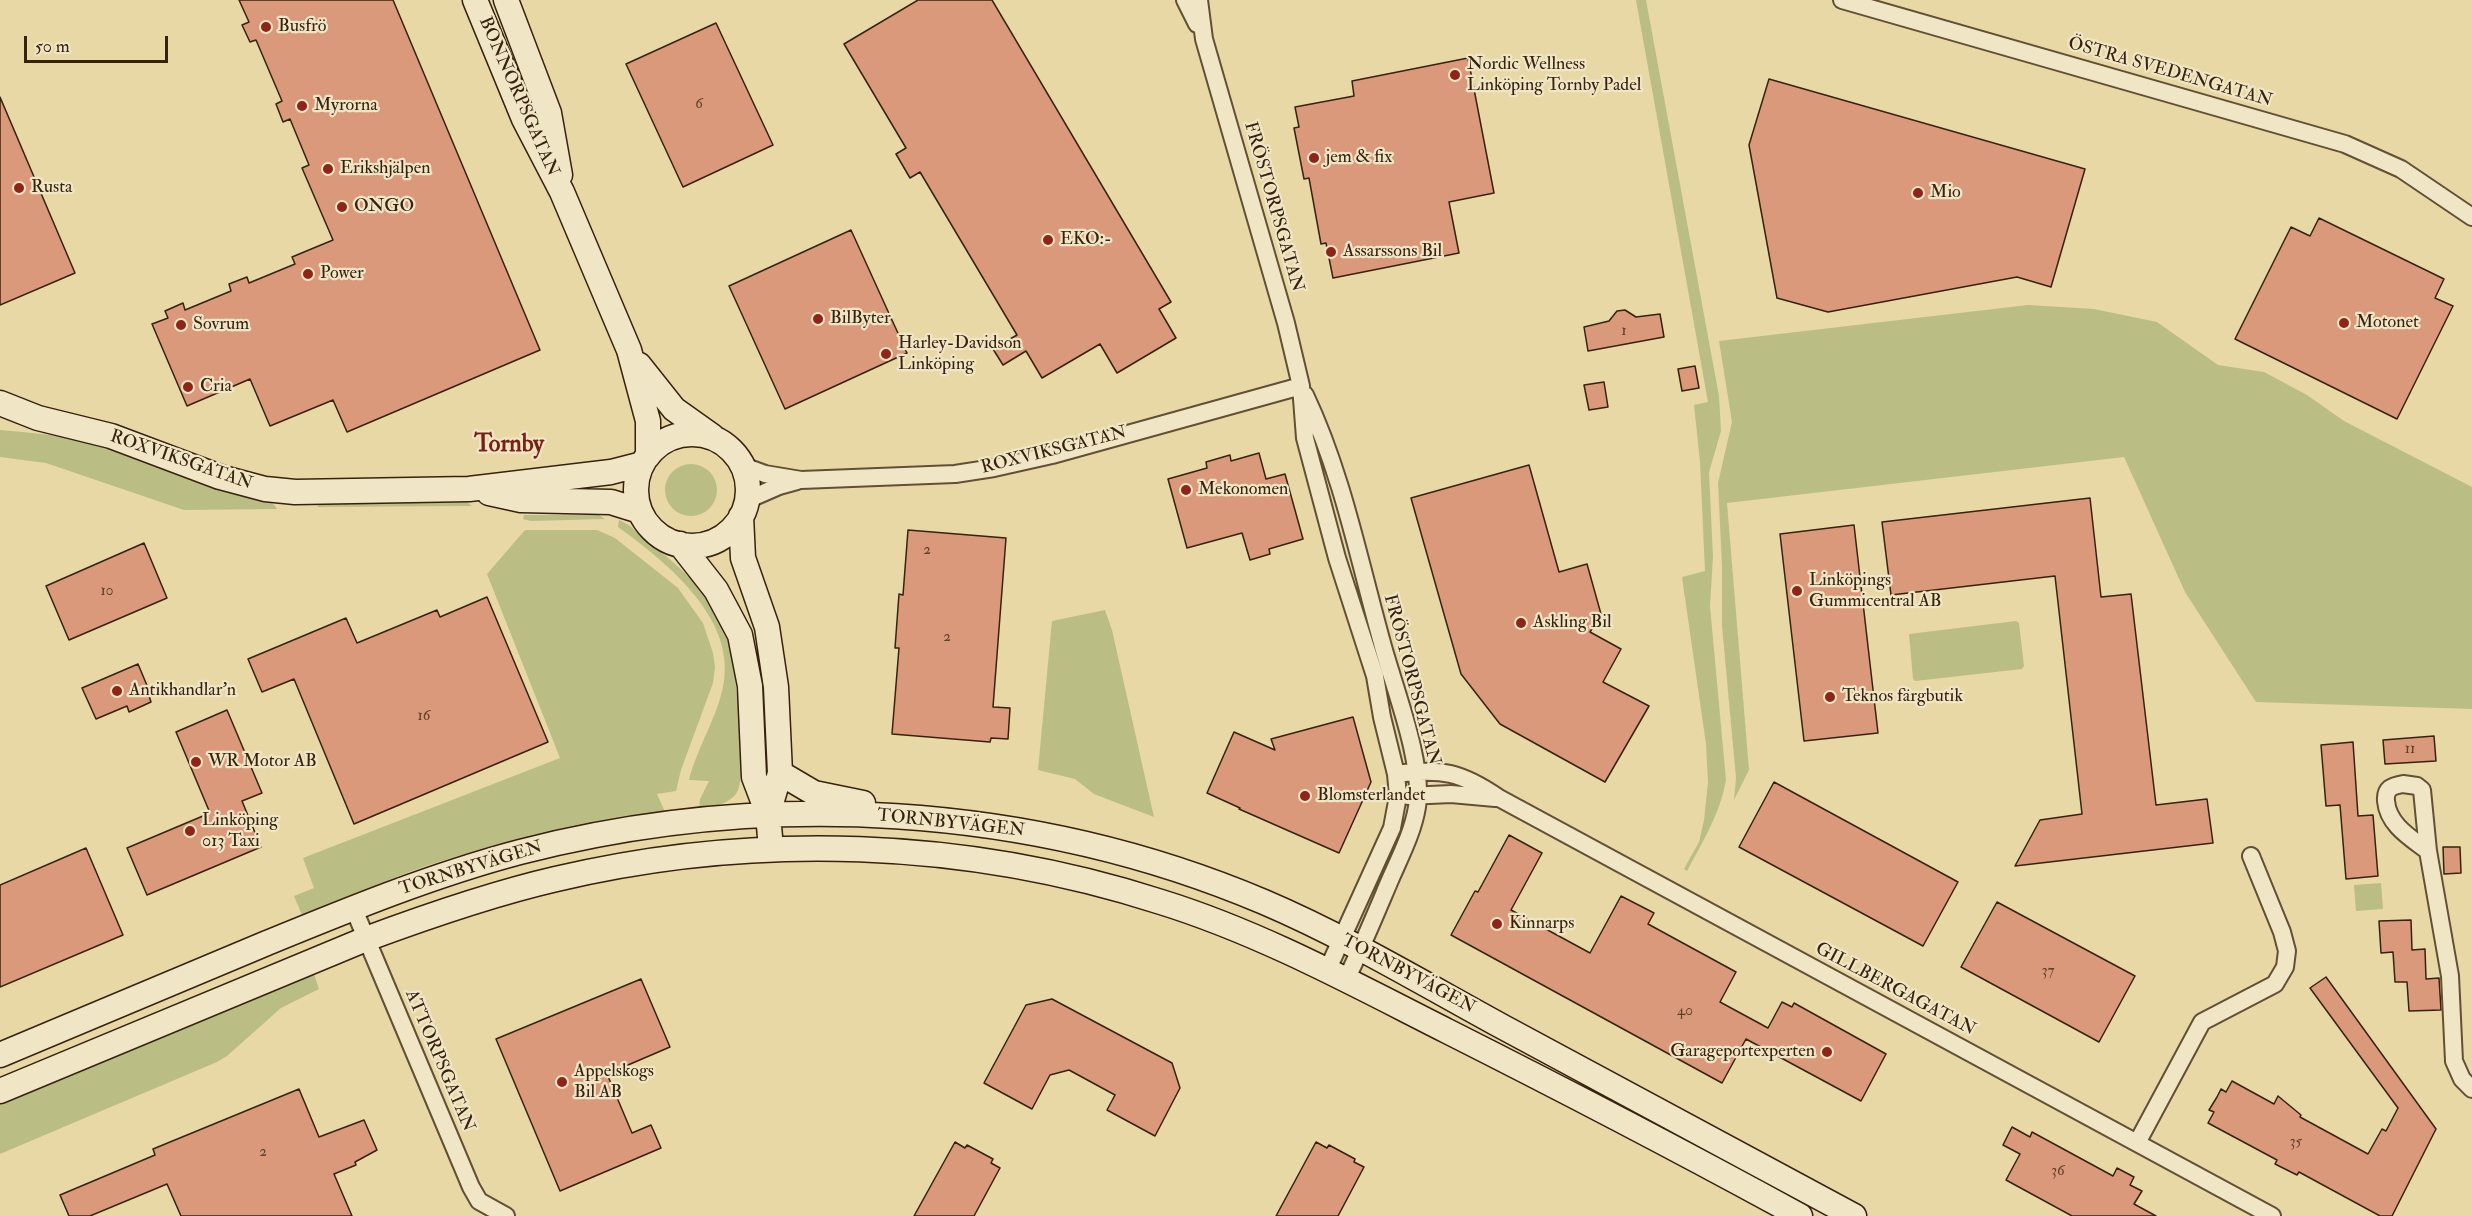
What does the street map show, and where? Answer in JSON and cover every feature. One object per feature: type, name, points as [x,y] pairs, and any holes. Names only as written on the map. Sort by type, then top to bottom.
[{"type":"main road","name":"BONNORPSGATAN","points":[[475,0],[524,119],[562,192],[629,351],[648,421],[645,460]]},
{"type":"main road","name":"BONNORPSGATAN","points":[[507,0],[549,112],[562,192]]},
{"type":"main road","name":"BONNORPSGATAN","points":[[629,351],[674,409],[719,441]]},
{"type":"main road","name":"ROXVIKSGATAN","points":[[0,403],[38,418],[111,436],[220,477],[265,489],[295,492],[469,489],[611,472],[645,460]]},
{"type":"main road","name":"ROXVIKSGATAN","points":[[0,418],[38,418]]},
{"type":"main road","points":[[744,508],[727,534],[717,540],[694,546],[680,544],[661,536],[648,525],[636,498],[636,483],[645,460],[663,442],[676,436],[705,435],[719,441],[734,453],[743,466],[748,485],[744,508],[743,558],[758,598],[773,657],[780,773],[768,814]]},
{"type":"main road","name":"ROXVIKSGATAN","points":[[469,489],[521,500],[611,502],[640,511]]},
{"type":"main road","points":[[680,544],[716,590],[740,635],[750,686],[754,777],[768,814],[771,849]]},
{"type":"main road","points":[[780,773],[814,793],[957,821]]},
{"type":"main road","name":"TORNBYVÄGEN","points":[[0,1055],[353,907],[447,873],[520,852],[579,838],[694,820],[768,814],[835,813],[957,821],[1051,836],[1112,850],[1172,868],[1264,902],[1351,944],[1854,1216]]},
{"type":"main road","name":"TORNBYVÄGEN","points":[[0,1090],[427,916],[574,875],[699,854],[771,849],[860,849],[919,852],[1047,871],[1163,902],[1248,934],[1337,975],[1658,1139],[1800,1216]]},
{"type":"street","name":"FRÖSTORPSGATAN","points":[[1185,0],[1204,39]]},
{"type":"street","name":"FRÖSTORPSGATAN","points":[[1199,0],[1204,39],[1286,323],[1301,386],[1305,438],[1337,558],[1375,676],[1396,774],[1398,796],[1392,828],[1351,944]]},
{"type":"street","name":"ÖSTRA SVEDENGATAN","points":[[1842,0],[2345,144],[2401,169],[2472,217]]},
{"type":"street","name":"FRÖSTORPSGATAN","points":[[1301,386],[1323,433],[1408,737],[1416,772],[1418,796],[1417,808],[1407,842],[1351,944],[1337,975]]},
{"type":"street","name":"ROXVIKSGATAN","points":[[743,466],[765,474],[801,480],[944,474],[994,468],[1052,455],[1301,386]]},
{"type":"street","name":"ROXVIKSGATAN","points":[[744,508],[779,486],[801,480]]},
{"type":"street","name":"GILLBERGAGATAN","points":[[1396,774],[1440,771],[1474,781],[1499,798],[2272,1216]]},
{"type":"street","name":"GILLBERGAGATAN","points":[[1398,796],[1476,794],[1499,798]]},
{"type":"street","points":[[2428,851],[2452,995],[2454,1060],[2462,1079],[2472,1089]]},
{"type":"street","points":[[2138,1143],[2202,1022],[2274,984],[2285,968],[2287,951],[2282,932],[2251,856]]},
{"type":"street","name":"ATTORPSGATAN","points":[[353,907],[471,1187],[479,1201],[506,1216]]},
{"type":"green space","points":[[1636,0],[1646,0],[1719,396],[1721,431],[1709,472],[1713,557],[1710,606],[1726,780],[1715,816],[1687,871],[1684,869],[1699,842],[1708,782],[1706,744],[1682,577],[1705,571],[1700,462],[1694,405],[1708,402]]},
{"type":"green space","points":[[2028,305],[2094,309],[2157,322],[2218,365],[2264,372],[2307,395],[2344,421],[2472,487],[2472,709],[2256,702],[2185,592],[2124,457],[1727,503],[1749,770],[1734,800],[1736,778],[1722,626],[1718,483],[1732,422],[1719,341]]},
{"type":"green space","points":[[0,430],[69,438],[90,443],[215,488],[265,499],[277,509],[184,510],[46,463],[0,457]]},
{"type":"green space","points":[[691,464],[701,466],[709,472],[715,480],[717,490],[715,500],[709,508],[701,514],[691,516],[681,514],[673,508],[667,500],[665,490],[667,480],[673,472],[681,466]]},
{"type":"green space","points":[[467,502],[472,506],[317,507],[321,503]]},
{"type":"green space","points":[[524,515],[599,515],[605,519],[531,521],[523,519]]},
{"type":"green space","points":[[619,520],[629,525],[693,581],[720,618],[732,658],[742,746],[740,783],[736,794],[723,803],[699,809],[700,799],[709,781],[689,780],[718,706],[724,681],[724,657],[718,634],[692,592],[656,556],[618,527]]},
{"type":"green space","points":[[525,530],[597,530],[615,538],[678,588],[703,623],[713,653],[715,667],[713,683],[681,770],[676,791],[657,794],[665,812],[546,834],[458,856],[397,877],[302,915],[294,896],[314,888],[303,858],[560,758],[487,574]]},
{"type":"green space","points":[[1105,610],[1112,630],[1154,817],[1094,794],[1075,779],[1038,770],[1052,621]]},
{"type":"green space","points":[[2016,621],[2019,623],[2024,666],[2022,669],[1915,681],[1913,679],[1909,634]]},
{"type":"green space","points":[[2381,883],[2383,909],[2356,911],[2354,885]]},
{"type":"green space","points":[[313,971],[319,989],[281,1008],[227,1056],[217,1062],[0,1154],[0,1103]]},
{"type":"building","points":[[239,0],[393,0],[540,350],[347,432],[333,400],[270,426],[250,379],[187,406],[152,324],[168,318],[165,311],[183,303],[185,310],[231,291],[229,284],[247,277],[249,283],[295,264],[292,257],[333,240],[302,168],[309,165],[290,119],[283,122],[276,104],[282,101],[256,40],[250,42],[242,25],[249,22]]},
{"type":"building","name":"EKO:-","points":[[918,0],[992,0],[1171,302],[1159,309],[1176,338],[1117,373],[1100,344],[1042,378],[1026,351],[1003,365],[993,349],[1017,335],[920,172],[910,178],[896,154],[906,148],[844,44]]},
{"type":"building","points":[[716,23],[773,145],[683,187],[626,64]]},
{"type":"building","points":[[1468,58],[1494,193],[1449,202],[1459,253],[1333,278],[1326,243],[1321,244],[1309,178],[1304,179],[1294,128],[1299,127],[1295,107],[1354,96],[1352,81]]},
{"type":"building","name":"Mio","points":[[1769,79],[2085,169],[2051,287],[2017,277],[1828,312],[1777,298],[1749,145]]},
{"type":"building","name":"Rusta","points":[[0,97],[75,273],[0,305]]},
{"type":"building","name":"Motonet","points":[[2319,218],[2444,279],[2435,298],[2453,306],[2397,419],[2235,339],[2291,227],[2310,236]]},
{"type":"building","name":"BilByter","points":[[851,230],[907,353],[785,409],[729,286]]},
{"type":"building","points":[[1625,310],[1636,317],[1660,314],[1664,337],[1588,351],[1584,327],[1609,321],[1617,311]]},
{"type":"building","points":[[1695,366],[1699,388],[1682,391],[1678,369]]},
{"type":"building","points":[[1604,382],[1608,407],[1589,410],[1584,385]]},
{"type":"building","points":[[1259,453],[1266,479],[1285,474],[1303,539],[1269,549],[1270,554],[1250,560],[1242,533],[1187,548],[1168,479],[1207,468],[1206,462],[1230,455],[1231,461]]},
{"type":"building","name":"Askling Bil","points":[[1529,465],[1559,572],[1587,564],[1601,614],[1590,632],[1621,649],[1603,682],[1649,706],[1605,782],[1500,724],[1461,674],[1411,498]]},
{"type":"building","points":[[2090,498],[2101,597],[2131,594],[2156,805],[2207,799],[2213,843],[2015,866],[2040,820],[2082,814],[2055,576],[1891,595],[1882,522]]},
{"type":"building","points":[[1854,525],[1878,733],[1804,741],[1780,534]]},
{"type":"building","points":[[908,530],[1006,538],[993,707],[1010,708],[1008,739],[991,738],[990,742],[892,734],[899,648],[895,648],[899,594],[903,595]]},
{"type":"building","points":[[144,543],[167,598],[69,640],[46,586]]},
{"type":"building","points":[[487,597],[548,742],[354,824],[294,679],[262,692],[248,659],[346,618],[357,643],[437,610],[440,617]]},
{"type":"building","name":"Antikhandlar'n","points":[[138,664],[151,695],[149,696],[151,702],[129,712],[127,706],[96,719],[82,688]]},
{"type":"building","points":[[227,710],[262,793],[242,801],[261,847],[147,895],[127,848],[210,813],[176,732]]},
{"type":"building","name":"Blomsterlandet","points":[[1353,717],[1371,782],[1339,853],[1207,793],[1234,732],[1275,750],[1271,739]]},
{"type":"building","points":[[2434,736],[2436,761],[2385,764],[2383,740]]},
{"type":"building","points":[[2353,742],[2358,816],[2373,815],[2378,876],[2346,879],[2340,805],[2326,806],[2321,745]]},
{"type":"building","points":[[1774,782],[1958,882],[1923,946],[1739,847]]},
{"type":"building","points":[[1509,835],[1542,853],[1511,910],[1590,953],[1621,896],[1654,913],[1648,924],[1736,972],[1720,1002],[1768,1028],[1782,1002],[1792,1007],[1794,1003],[1886,1054],[1861,1101],[1746,1039],[1722,1083],[1451,935]]},
{"type":"building","points":[[2443,847],[2460,847],[2461,873],[2444,874]]},
{"type":"building","points":[[86,848],[123,935],[0,987],[0,885]]},
{"type":"building","points":[[1997,902],[2135,976],[2099,1042],[1961,967]]},
{"type":"building","points":[[2411,920],[2412,950],[2425,949],[2426,979],[2439,978],[2441,1010],[2409,1011],[2407,982],[2395,982],[2393,952],[2381,953],[2379,921]]},
{"type":"building","points":[[2326,977],[2436,1129],[2392,1216],[2380,1216],[2299,1172],[2297,1175],[2275,1164],[2277,1160],[2208,1123],[2214,1112],[2209,1110],[2221,1089],[2226,1092],[2232,1081],[2274,1104],[2278,1096],[2301,1115],[2300,1117],[2368,1154],[2382,1129],[2386,1131],[2398,1108],[2310,988]]},
{"type":"building","name":"Appelskogs Bil AB","points":[[641,979],[670,1047],[607,1074],[632,1133],[651,1125],[661,1148],[560,1191],[496,1039]]},
{"type":"building","points":[[1052,999],[1172,1063],[1180,1088],[1155,1136],[1107,1110],[1115,1095],[1069,1070],[1050,1075],[1032,1109],[984,1083],[1026,1005]]},
{"type":"building","points":[[299,1089],[319,1137],[364,1120],[377,1150],[355,1162],[356,1165],[334,1174],[352,1216],[181,1216],[167,1184],[90,1216],[69,1216],[60,1195],[155,1155],[153,1149]]},
{"type":"building","points":[[2012,1127],[2030,1137],[2032,1132],[2113,1176],[2117,1168],[2134,1177],[2130,1185],[2142,1191],[2134,1204],[2156,1216],[2072,1216],[2006,1180],[2020,1154],[2003,1145]]},
{"type":"building","points":[[955,1142],[965,1148],[967,1145],[993,1159],[991,1163],[1000,1168],[974,1216],[914,1216]]},
{"type":"building","points":[[1316,1142],[1327,1148],[1329,1145],[1355,1159],[1354,1162],[1364,1167],[1338,1216],[1276,1216]]},
{"type":"place","name":"Busfrö","points":[[266,27]]},
{"type":"place","name":"Nordic Wellness Linköping Tornby Padel","points":[[1455,75]]},
{"type":"place","name":"Myrorna","points":[[302,106]]},
{"type":"place","name":"jem & fix","points":[[1314,158]]},
{"type":"place","name":"Erikshjälpen","points":[[328,169]]},
{"type":"place","name":"Rusta","points":[[19,188]]},
{"type":"place","name":"Mio","points":[[1918,193]]},
{"type":"place","name":"ONGO","points":[[342,207]]},
{"type":"place","name":"EKO:-","points":[[1048,240]]},
{"type":"place","name":"Assarssons Bil","points":[[1331,252]]},
{"type":"place","name":"Power","points":[[308,274]]},
{"type":"place","name":"BilByter","points":[[818,319]]},
{"type":"place","name":"Motonet","points":[[2344,323]]},
{"type":"place","name":"Sovrum","points":[[181,325]]},
{"type":"place","name":"Harley-Davidson Linköping","points":[[886,354]]},
{"type":"place","name":"Cria","points":[[188,387]]},
{"type":"place","name":"Mekonomen","points":[[1186,490]]},
{"type":"place","name":"Linköpings Gummicentral AB","points":[[1797,591]]},
{"type":"place","name":"Askling Bil","points":[[1521,623]]},
{"type":"place","name":"Antikhandlar'n","points":[[117,691]]},
{"type":"place","name":"Teknos färgbutik","points":[[1830,697]]},
{"type":"place","name":"WR Motor AB","points":[[196,762]]},
{"type":"place","name":"Blomsterlandet","points":[[1305,796]]},
{"type":"place","name":"Linköping 013 Taxi","points":[[190,831]]},
{"type":"place","name":"Kinnarps","points":[[1497,924]]},
{"type":"place","name":"Garageportexperten","points":[[1827,1052]]},
{"type":"place","name":"Appelskogs Bil AB","points":[[562,1082]]},
{"type":"district","name":"Tornby","points":[[509,446]]}]
